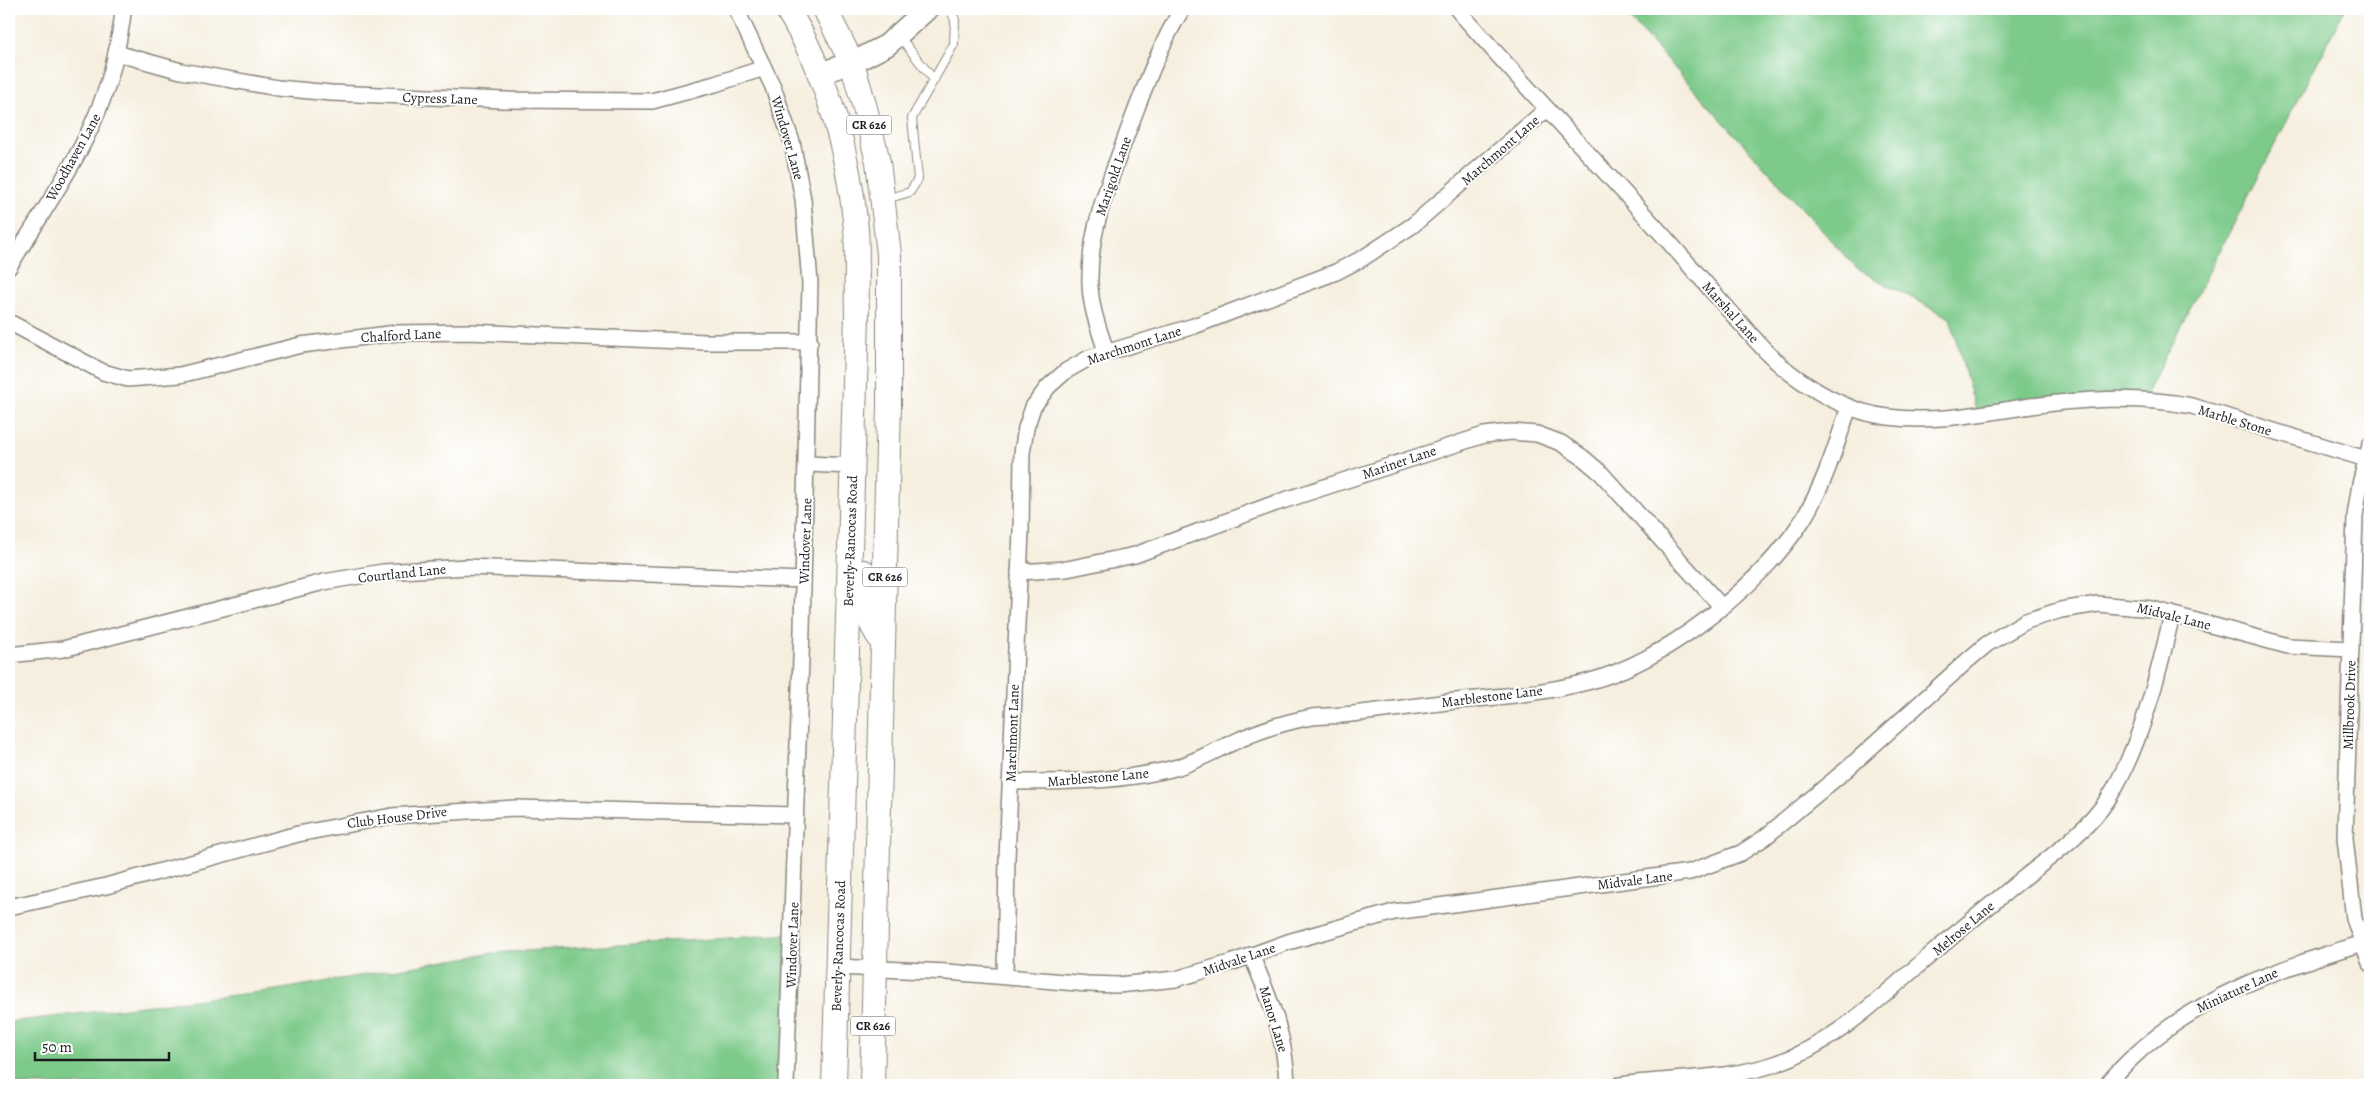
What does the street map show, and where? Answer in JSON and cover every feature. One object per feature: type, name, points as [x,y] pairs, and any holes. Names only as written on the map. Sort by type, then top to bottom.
[{"type":"main road","name":"Beverly-Rancocas Road","points":[[787,9],[820,73],[844,159],[856,229],[857,316],[834,1085]]},
{"type":"main road","name":"CR 626","points":[[825,9],[852,63],[878,162],[889,254],[889,406],[872,1085]]},
{"type":"main road","points":[[852,466],[862,482],[866,502],[863,600],[869,623],[883,643]]},
{"type":"street","name":"Woodhaven Lane","points":[[9,267],[86,140],[106,94],[124,9]]},
{"type":"street","name":"Windover Lane","points":[[736,9],[783,114],[799,170],[809,255],[810,342],[804,580],[794,815],[786,1085]]},
{"type":"street","points":[[820,73],[852,63],[887,45],[927,9]]},
{"type":"street","name":"Marigold Lane","points":[[1106,351],[1091,298],[1090,259],[1094,237],[1114,170],[1141,96],[1182,9]]},
{"type":"street","name":"Marshal Lane","points":[[1458,9],[1772,357],[1812,389],[1849,407],[1885,417],[1911,419],[2102,400]]},
{"type":"street","name":"Cypress Lane","points":[[116,53],[181,72],[278,88],[331,93],[504,100],[652,101],[764,68]]},
{"type":"street","name":"Marchmont Lane","points":[[1005,976],[1022,453],[1026,428],[1034,407],[1048,387],[1066,370],[1106,351],[1194,326],[1336,272],[1363,258],[1413,225],[1547,109]]},
{"type":"street","name":"Chalford Lane","points":[[9,322],[102,372],[128,379],[180,375],[301,345],[397,333],[469,332],[667,340],[810,342]]},
{"type":"street","name":"Marble Stone","points":[[2102,400],[2139,398],[2192,406],[2368,452]]},
{"type":"street","name":"Marblestone Lane","points":[[1010,782],[1050,782],[1125,777],[1152,773],[1179,766],[1257,732],[1313,717],[1527,694],[1587,682],[1643,660],[1691,630],[1721,606],[1772,559],[1802,519],[1824,478],[1849,407]]},
{"type":"street","name":"Mariner Lane","points":[[1019,572],[1067,569],[1135,555],[1276,503],[1434,451],[1484,435],[1511,432],[1537,434],[1561,443],[1582,456],[1613,486],[1721,606]]},
{"type":"street","name":"Millbrook Drive","points":[[2368,452],[2355,516],[2345,838],[2354,919],[2370,963]]},
{"type":"street","points":[[807,464],[852,466]]},
{"type":"street","name":"Courtland Lane","points":[[9,655],[62,649],[294,588],[392,571],[467,567],[804,580]]},
{"type":"street","name":"Midvale Lane","points":[[837,967],[875,967],[1118,985],[1176,979],[1288,942],[1394,912],[1690,872],[1742,853],[1764,838],[1847,769],[1987,644],[2026,621],[2061,610],[2098,604],[2130,605],[2172,614],[2288,646],[2351,650]]},
{"type":"street","name":"Melrose Lane","points":[[1620,1085],[1746,1071],[1775,1064],[1828,1039],[1874,1004],[2070,839],[2107,799],[2120,773],[2139,729],[2156,679],[2172,614]]},
{"type":"street","name":"Club House Drive","points":[[9,907],[90,890],[298,834],[392,816],[515,808],[794,815]]},
{"type":"street","name":"Miniature Lane","points":[[2106,1085],[2151,1041],[2194,1009],[2217,996],[2304,961],[2362,943]]},
{"type":"street","name":"Manor Lane","points":[[1251,955],[1267,990],[1279,1025],[1285,1051],[1287,1085]]},
{"type":"lane","points":[[882,200],[910,192],[918,180],[912,118],[954,44],[955,20],[950,9]]},
{"type":"lane","points":[[898,35],[934,80]]},
{"type":"green space","points":[[1621,9],[2345,9],[2143,399],[1976,411],[1950,318],[1857,269]]},
{"type":"green space","points":[[792,934],[787,1085],[9,1085],[9,1022],[276,990],[493,953]]}]
